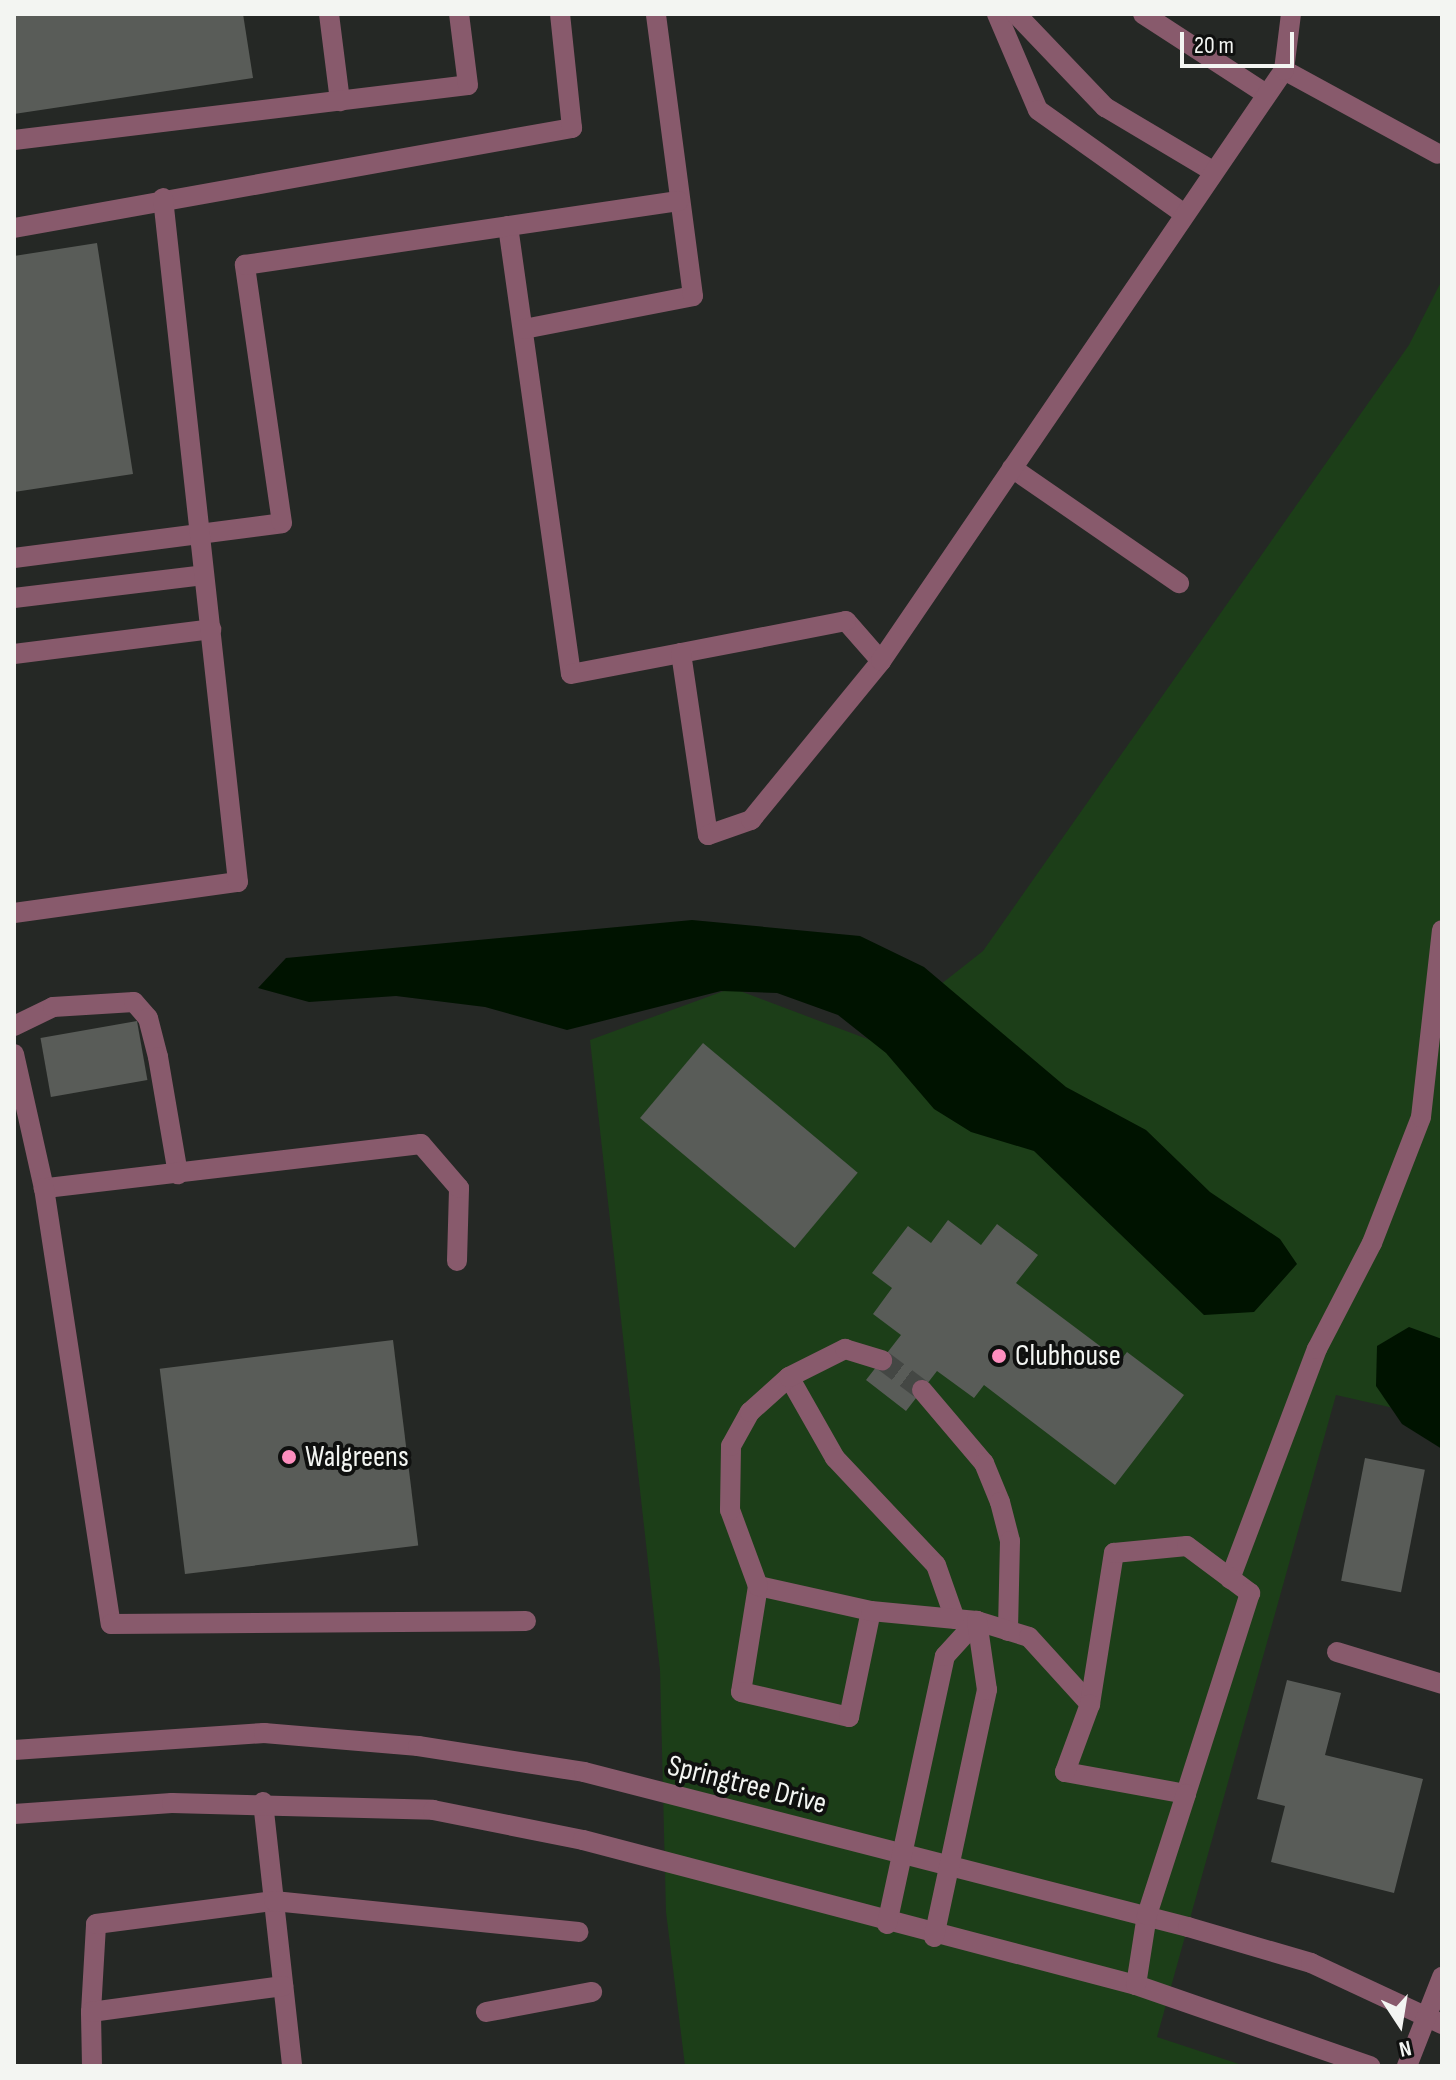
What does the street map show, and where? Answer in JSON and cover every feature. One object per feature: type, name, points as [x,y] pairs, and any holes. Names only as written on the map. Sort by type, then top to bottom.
[{"type":"street","points":[[329,14],[340,101]]},
{"type":"street","points":[[14,140],[468,85],[459,14]]},
{"type":"street","points":[[14,228],[163,198],[572,128],[560,14]]},
{"type":"street","points":[[524,329],[693,296],[678,201],[656,14]]},
{"type":"street","points":[[997,14],[1038,110],[1183,213]]},
{"type":"street","points":[[1016,14],[1105,107],[1211,170]]},
{"type":"street","points":[[1143,14],[1266,94]]},
{"type":"street","points":[[681,653],[708,835],[751,820],[881,661],[1211,170],[1284,70],[1291,14]]},
{"type":"street","points":[[1284,70],[1438,154]]},
{"type":"street","points":[[14,913],[238,882],[163,198]]},
{"type":"street","points":[[14,558],[282,523],[245,265],[678,201]]},
{"type":"street","points":[[508,226],[571,674],[846,621],[881,661]]},
{"type":"street","points":[[1012,468],[1179,583]]},
{"type":"street","points":[[14,598],[204,575]]},
{"type":"street","points":[[14,654],[211,629]]},
{"type":"street","points":[[1230,1579],[1317,1349],[1372,1243],[1421,1117],[1442,930]]},
{"type":"street","points":[[14,1026],[53,1007],[134,1002],[148,1018],[158,1057],[178,1174]]},
{"type":"street","points":[[14,1054],[44,1188],[111,1624],[526,1621]]},
{"type":"street","points":[[44,1188],[421,1144],[459,1188],[457,1261]]},
{"type":"street","points":[[871,1611],[849,1717],[741,1692],[758,1586],[730,1510],[731,1446],[750,1412],[789,1377],[845,1349],[882,1360]]},
{"type":"street","points":[[789,1377],[835,1458],[936,1565],[955,1619]]},
{"type":"street","points":[[922,1390],[984,1463],[1000,1502],[1010,1541],[1008,1631]]},
{"type":"street","points":[[1136,1985],[1147,1915],[1186,1794],[1250,1593],[1187,1546],[1114,1553],[1090,1704],[1065,1772],[1186,1794]]},
{"type":"street","points":[[758,1586],[871,1611],[977,1621],[1029,1637],[1090,1704]]},
{"type":"street","points":[[887,1924],[899,1853],[945,1656],[977,1621]]},
{"type":"street","points":[[934,1937],[987,1690],[977,1621]]},
{"type":"street","points":[[1337,1652],[1442,1684]]},
{"type":"street","name":"Springtree Drive","points":[[14,1750],[264,1733],[418,1746],[584,1772],[1147,1915],[1311,1963],[1434,2021]]},
{"type":"street","points":[[14,1814],[263,1802],[478,1819],[583,1840],[934,1937],[1136,1985],[1370,2066]]},
{"type":"street","points":[[263,1802],[292,2066]]},
{"type":"street","points":[[92,2066],[91,2012],[96,1924],[274,1901],[578,1932]]},
{"type":"street","points":[[1407,2066],[1434,2021],[1442,1977]]},
{"type":"street","points":[[91,2012],[283,1986]]},
{"type":"street","points":[[486,2012],[592,1992]]},
{"type":"green space","points":[[1442,280],[1442,1419],[1336,1395],[1157,2037],[1245,2066],[685,2066],[666,1912],[660,1670],[590,1040],[732,988],[870,1040],[983,951],[1409,345]]},
{"type":"shaded area","points":[[692,920],[860,936],[924,967],[1066,1087],[1146,1130],[1210,1192],[1280,1239],[1297,1264],[1254,1312],[1204,1315],[1034,1151],[971,1132],[934,1109],[886,1053],[838,1015],[777,993],[721,991],[567,1030],[485,1007],[396,996],[309,1002],[258,988],[286,958]]},
{"type":"shaded area","points":[[1409,1327],[1442,1339],[1442,1449],[1402,1424],[1376,1386],[1377,1346]]},
{"type":"building","points":[[14,14],[243,14],[253,78],[14,114]]},
{"type":"building","points":[[97,243],[133,474],[14,492],[14,256]]},
{"type":"building","points":[[137,1021],[147,1080],[51,1097],[40,1038]]},
{"type":"building","points":[[703,1043],[858,1173],[795,1248],[640,1118]]},
{"type":"building","name":"Clubhouse","points":[[948,1220],[981,1245],[997,1224],[1038,1255],[1016,1283],[1120,1361],[1127,1352],[1184,1395],[1115,1485],[984,1385],[974,1398],[937,1371],[906,1411],[866,1380],[901,1335],[873,1314],[892,1288],[872,1273],[908,1226],[931,1243]]},
{"type":"building","name":"Walgreens","points":[[393,1340],[418,1545],[185,1574],[160,1369]]},
{"type":"building","points":[[1365,1458],[1425,1470],[1401,1592],[1341,1581]]},
{"type":"building","points":[[1287,1680],[1341,1693],[1325,1755],[1423,1779],[1394,1893],[1271,1862],[1285,1806],[1257,1799]]},
{"type":"tunnel","points":[[882,1360],[922,1390]]},
{"type":"place","name":"Clubhouse","points":[[999,1356]]},
{"type":"place","name":"Walgreens","points":[[289,1457]]}]
